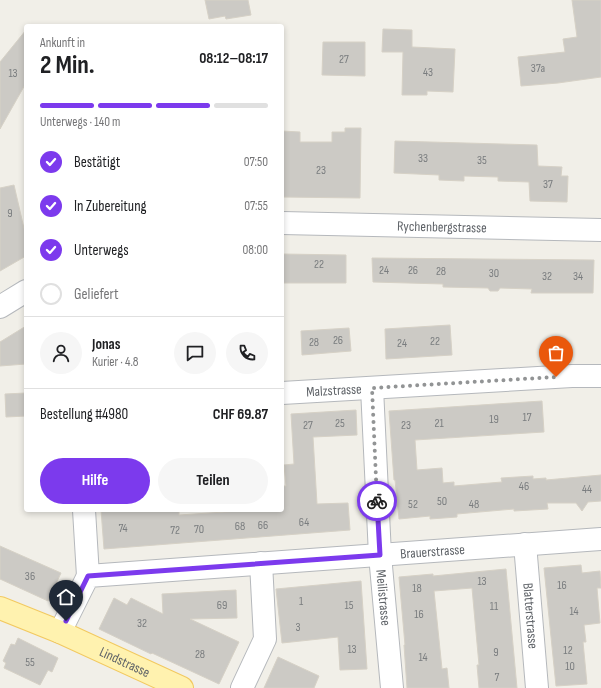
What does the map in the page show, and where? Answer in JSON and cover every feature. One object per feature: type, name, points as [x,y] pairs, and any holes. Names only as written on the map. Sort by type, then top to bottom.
[{"type":"main road","name":"Lindstrasse","points":[[0,608],[60,632],[182,688]]},
{"type":"street","name":"Rychenbergstrasse","points":[[284,223],[601,230]]},
{"type":"street","points":[[0,307],[24,292]]},
{"type":"street","name":"Malzstrasse","points":[[284,393],[572,376],[601,376]]},
{"type":"street","name":"Meilistrasse","points":[[372,388],[380,555],[392,688]]},
{"type":"street","points":[[60,632],[88,576],[84,512]]},
{"type":"street","name":"Brauerstrasse","points":[[88,576],[601,539]]},
{"type":"street","name":"Blatterstrasse","points":[[525,544],[537,688]]},
{"type":"street","points":[[242,688],[265,639],[261,563]]},
{"type":"building","points":[[205,0],[248,0],[251,15],[226,19],[225,16],[209,19]]},
{"type":"building","points":[[572,0],[601,0],[601,77],[521,86],[518,57],[565,52],[563,39],[577,37]]},
{"type":"building","points":[[383,29],[412,30],[412,47],[455,49],[453,92],[427,91],[427,95],[402,95],[403,52],[382,52]]},
{"type":"building","points":[[24,32],[24,87],[0,129],[0,62]]},
{"type":"building","points":[[323,42],[365,42],[365,76],[322,75]]},
{"type":"building","points":[[345,128],[361,128],[360,198],[284,197],[284,131],[300,132],[300,142],[332,142],[332,132],[345,132]]},
{"type":"building","points":[[395,141],[537,145],[538,166],[562,167],[561,176],[568,176],[567,202],[530,201],[529,182],[498,181],[498,177],[464,176],[464,181],[439,180],[439,175],[394,173]]},
{"type":"building","points":[[14,185],[24,228],[24,257],[0,271],[0,188]]},
{"type":"building","points":[[284,254],[346,255],[346,283],[284,283]]},
{"type":"building","points":[[372,258],[594,260],[593,293],[531,293],[532,289],[500,288],[498,291],[490,291],[488,288],[443,287],[443,284],[373,282]]},
{"type":"building","points":[[450,325],[452,355],[386,359],[385,329]]},
{"type":"building","points":[[24,327],[24,364],[0,366],[0,342]]},
{"type":"building","points":[[349,328],[351,351],[302,355],[301,331]]},
{"type":"building","points":[[24,393],[24,416],[6,417],[5,394]]},
{"type":"building","points":[[542,401],[544,432],[415,440],[417,470],[442,468],[443,483],[454,482],[454,486],[502,482],[501,478],[533,476],[533,479],[546,478],[546,480],[601,475],[601,501],[588,502],[582,511],[576,503],[547,503],[548,509],[514,511],[514,509],[457,514],[457,517],[430,519],[430,516],[399,519],[394,480],[389,411]]},
{"type":"building","points":[[356,410],[357,435],[313,437],[317,504],[348,503],[350,530],[104,549],[101,512],[179,512],[179,515],[225,512],[284,512],[284,486],[286,486],[284,465],[294,464],[291,414]]},
{"type":"building","points":[[0,546],[61,573],[48,601],[0,579]]},
{"type":"building","points":[[581,565],[582,573],[600,571],[601,588],[597,588],[600,623],[584,625],[586,642],[583,642],[587,684],[556,686],[544,568]]},
{"type":"building","points":[[506,569],[517,688],[479,688],[477,665],[479,665],[472,588],[434,591],[442,669],[447,668],[449,688],[407,688],[399,577],[433,574],[433,576]]},
{"type":"building","points":[[361,581],[367,669],[340,670],[338,637],[282,643],[276,589]]},
{"type":"building","points":[[236,590],[237,618],[190,619],[239,642],[219,684],[99,629],[114,598],[127,605],[131,598],[163,614],[162,594]]},
{"type":"building","points":[[18,638],[58,658],[52,672],[48,670],[40,685],[4,668],[6,663],[3,661],[11,644],[15,645]]},
{"type":"building","points":[[278,657],[319,676],[314,688],[264,688]]},
{"type":"way so far","points":[[377,501],[372,388],[556,377]]},
{"type":"route","points":[[66,621],[88,576],[380,555],[377,501]]}]
